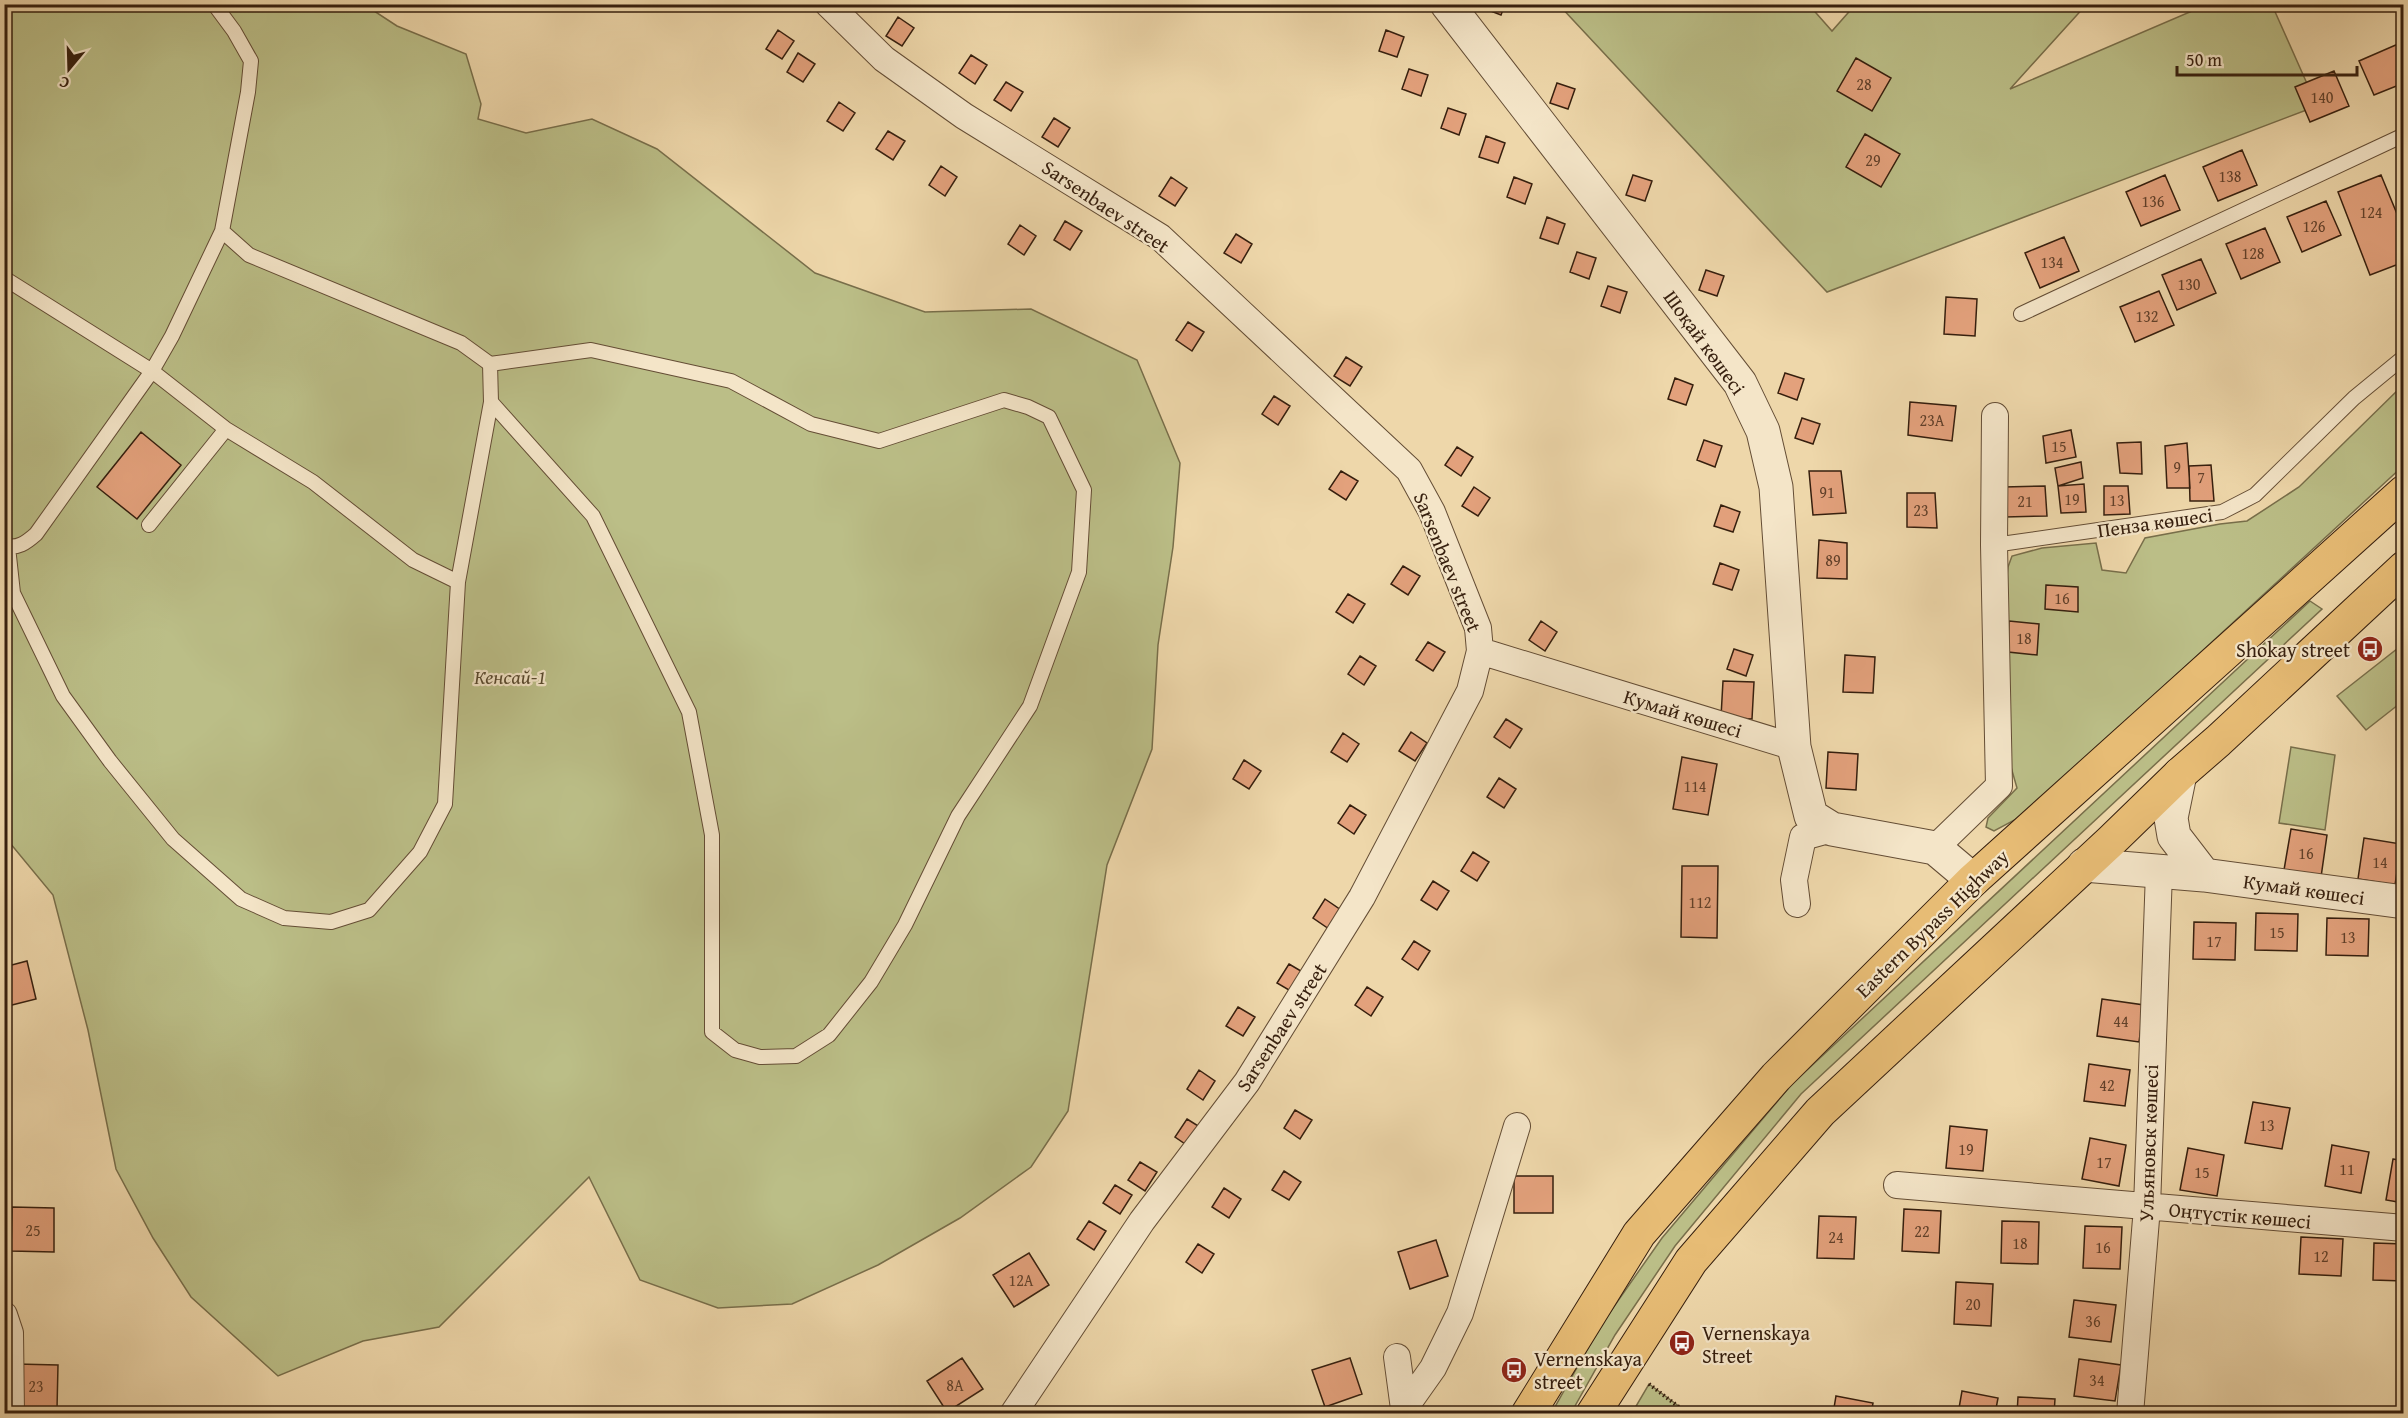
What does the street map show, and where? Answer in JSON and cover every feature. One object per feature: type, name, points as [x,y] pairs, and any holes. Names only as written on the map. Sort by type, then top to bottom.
[{"type":"main road","name":"Eastern Bypass Highway","points":[[1528,1413],[1640,1234],[1776,1077],[1973,880],[2403,492]]},
{"type":"main road","points":[[1593,1413],[1691,1261],[1820,1112],[2403,568]]},
{"type":"street","name":"Sarsenbaev street","points":[[828,4],[884,59],[964,116],[1160,237],[1409,470],[1432,512],[1478,628],[1480,651],[1470,691],[1362,897],[1247,1082],[1142,1221],[1013,1413]]},
{"type":"street","name":"Шоқай көшесі","points":[[1447,4],[1740,384],[1763,431],[1776,488],[1794,747]]},
{"type":"street","points":[[1935,848],[1999,786],[1994,545],[1995,416]]},
{"type":"street","name":"Кумай көшесі","points":[[1480,651],[1794,747]]},
{"type":"street","points":[[1794,747],[1811,816],[1832,829],[1935,848],[1973,880]]},
{"type":"street","points":[[2180,774],[2171,818],[2174,836],[2204,875]]},
{"type":"street","points":[[1797,904],[1794,880],[1803,837],[1832,829]]},
{"type":"street","name":"Кумай көшесі","points":[[2084,866],[2204,875],[2403,902]]},
{"type":"street","name":"Ульяновск көшесі","points":[[2130,1413],[2147,1207],[2159,872]]},
{"type":"street","points":[[1404,1411],[1433,1368],[1460,1313],[1517,1126]]},
{"type":"street","name":"Оңтүстік көшесі","points":[[1897,1185],[2403,1228]]},
{"type":"street","points":[[4,1315],[10,1333],[11,1413]]},
{"type":"street","points":[[1397,1357],[1404,1411]]},
{"type":"lane","points":[[214,4],[234,31],[251,61],[248,92],[222,231],[186,308],[152,371],[36,534],[25,544],[6,546],[14,593],[63,696],[110,761],[173,839],[241,899],[284,918],[331,922],[369,910],[420,852],[445,804],[458,582],[490,402],[490,364]]},
{"type":"lane","points":[[2021,314],[2403,135]]},
{"type":"lane","points":[[222,231],[249,255],[461,343],[490,364],[591,350],[731,381],[811,424],[879,441],[1004,400],[1028,407],[1049,417],[1084,490],[1079,572],[1030,706],[958,816],[905,925],[871,982],[830,1035],[796,1056],[760,1057],[735,1050],[712,1032],[712,835],[689,712],[593,516],[490,402]]},
{"type":"lane","points":[[4,278],[152,371],[226,429],[313,482],[413,560],[458,582]]},
{"type":"lane","name":"Пенза көшесі","points":[[1994,545],[2222,512],[2255,495],[2354,398],[2403,357]]},
{"type":"lane","points":[[149,525],[226,429]]},
{"type":"path","points":[[1649,1384],[1688,1413]]},
{"type":"green space","name":"Кенсай-1","points":[[4,5],[365,5],[397,26],[466,54],[481,104],[478,119],[526,133],[592,119],[657,149],[815,273],[925,312],[1031,309],[1137,360],[1180,463],[1173,547],[1158,645],[1152,749],[1107,865],[1068,1111],[1031,1167],[960,1218],[878,1265],[792,1304],[718,1308],[640,1280],[589,1177],[439,1327],[363,1341],[278,1376],[191,1297],[153,1238],[116,1169],[88,1030],[53,895],[5,837]]},
{"type":"green space","points":[[1559,5],[1809,5],[1832,31],[1855,5],[2086,5],[2010,89],[2206,5],[2272,5],[2317,106],[1827,292]]},
{"type":"green space","points":[[2403,385],[2403,466],[2024,815],[1994,831],[1986,827],[1988,818],[2017,788],[2009,760],[2005,593],[2008,567],[2012,556],[2042,548],[2096,543],[2102,570],[2126,573],[2145,538],[2247,521],[2299,487]]},
{"type":"green space","points":[[2310,601],[2322,609],[1801,1094],[1675,1246],[1615,1335],[1571,1413],[1551,1414],[1601,1325],[1662,1238],[1792,1084]]},
{"type":"green space","points":[[2402,645],[2403,701],[2366,730],[2337,696]]},
{"type":"green space","points":[[2291,747],[2335,755],[2325,830],[2279,823]]},
{"type":"green space","points":[[1649,1384],[1688,1413],[1632,1413]]},
{"type":"building","points":[[1484,4],[1505,4],[1501,15],[1483,8]]},
{"type":"building","points":[[898,17],[914,28],[902,46],[886,36]]},
{"type":"building","points":[[778,30],[794,41],[782,59],[766,49]]},
{"type":"building","points":[[1386,30],[1404,37],[1397,57],[1379,51]]},
{"type":"building","points":[[2398,44],[2404,57],[2404,83],[2374,95],[2359,61]]},
{"type":"building","points":[[798,53],[815,64],[803,82],[787,72]]},
{"type":"building","points":[[971,55],[987,65],[975,84],[959,73]]},
{"type":"building","points":[[1856,58],[1891,78],[1872,111],[1837,91]]},
{"type":"building","points":[[1409,69],[1428,75],[1421,96],[1402,89]]},
{"type":"building","points":[[2334,71],[2349,106],[2310,122],[2295,87]]},
{"type":"building","points":[[1006,82],[1023,92],[1011,111],[994,100]]},
{"type":"building","points":[[1557,83],[1575,89],[1568,109],[1550,103]]},
{"type":"building","points":[[839,102],[855,113],[843,131],[827,121]]},
{"type":"building","points":[[1448,108],[1466,114],[1459,135],[1441,128]]},
{"type":"building","points":[[1054,118],[1070,128],[1058,147],[1042,137]]},
{"type":"building","points":[[888,131],[905,141],[893,160],[876,149]]},
{"type":"building","points":[[1865,134],[1900,154],[1881,187],[1846,167]]},
{"type":"building","points":[[1486,136],[1505,143],[1498,163],[1479,157]]},
{"type":"building","points":[[2242,150],[2257,185],[2218,201],[2203,167]]},
{"type":"building","points":[[941,166],[957,177],[945,196],[929,185]]},
{"type":"building","points":[[1633,175],[1652,181],[1645,201],[1626,195]]},
{"type":"building","points":[[2165,175],[2180,210],[2141,226],[2126,192]]},
{"type":"building","points":[[2381,175],[2404,231],[2404,262],[2370,275],[2338,192]]},
{"type":"building","points":[[1171,177],[1187,188],[1175,206],[1159,196]]},
{"type":"building","points":[[1514,177],[1532,184],[1525,204],[1507,197]]},
{"type":"building","points":[[2326,201],[2341,235],[2302,252],[2287,217]]},
{"type":"building","points":[[1547,217],[1565,224],[1558,244],[1540,238]]},
{"type":"building","points":[[1065,221],[1082,231],[1070,250],[1054,240]]},
{"type":"building","points":[[1020,225],[1036,236],[1024,255],[1008,244]]},
{"type":"building","points":[[2265,228],[2280,262],[2241,279],[2226,244]]},
{"type":"building","points":[[1236,234],[1252,244],[1241,263],[1224,253]]},
{"type":"building","points":[[2064,237],[2079,271],[2040,288],[2025,253]]},
{"type":"building","points":[[1577,252],[1596,258],[1589,279],[1570,272]]},
{"type":"building","points":[[2201,259],[2216,293],[2177,310],[2162,275]]},
{"type":"building","points":[[1706,270],[1724,276],[1717,296],[1699,290]]},
{"type":"building","points":[[1608,286],[1627,292],[1620,313],[1601,306]]},
{"type":"building","points":[[2159,291],[2174,325],[2135,342],[2120,307]]},
{"type":"building","points":[[1946,297],[1977,299],[1975,336],[1944,334]]},
{"type":"building","points":[[1188,322],[1204,332],[1192,351],[1176,340]]},
{"type":"building","points":[[1346,357],[1362,367],[1350,386],[1334,376]]},
{"type":"building","points":[[1785,373],[1804,379],[1797,400],[1778,393]]},
{"type":"building","points":[[1675,378],[1693,385],[1686,405],[1668,399]]},
{"type":"building","points":[[1274,396],[1290,406],[1278,425],[1262,414]]},
{"type":"building","points":[[1910,402],[1956,406],[1952,441],[1908,435]]},
{"type":"building","points":[[1802,418],[1820,424],[1813,444],[1795,438]]},
{"type":"building","points":[[2071,430],[2076,457],[2046,463],[2043,436]]},
{"type":"building","points":[[141,432],[181,465],[137,519],[97,487]]},
{"type":"building","points":[[1704,440],[1722,446],[1715,467],[1697,460]]},
{"type":"building","points":[[2141,442],[2142,474],[2120,473],[2117,443]]},
{"type":"building","points":[[2187,443],[2190,488],[2167,488],[2165,446]]},
{"type":"building","points":[[1457,447],[1473,457],[1461,476],[1445,465]]},
{"type":"building","points":[[2081,462],[2083,478],[2058,486],[2055,468]]},
{"type":"building","points":[[2211,465],[2214,501],[2190,501],[2189,466]]},
{"type":"building","points":[[1341,471],[1358,481],[1346,500],[1329,489]]},
{"type":"building","points":[[1809,471],[1841,471],[1846,513],[1813,515]]},
{"type":"building","points":[[2084,484],[2086,512],[2061,513],[2058,486]]},
{"type":"building","points":[[2045,486],[2047,516],[2005,517],[2004,487]]},
{"type":"building","points":[[2104,486],[2128,486],[2130,514],[2104,515]]},
{"type":"building","points":[[1474,487],[1490,498],[1478,516],[1462,506]]},
{"type":"building","points":[[1907,493],[1935,493],[1937,528],[1907,527]]},
{"type":"building","points":[[1721,505],[1740,512],[1733,532],[1714,526]]},
{"type":"building","points":[[1819,540],[1847,543],[1847,579],[1817,578]]},
{"type":"building","points":[[1720,563],[1739,570],[1732,590],[1713,584]]},
{"type":"building","points":[[1403,566],[1420,576],[1408,595],[1391,584]]},
{"type":"building","points":[[2046,585],[2078,587],[2078,612],[2045,609]]},
{"type":"building","points":[[1348,594],[1365,604],[1353,623],[1336,612]]},
{"type":"building","points":[[1541,621],[1557,632],[1545,651],[1529,640]]},
{"type":"building","points":[[2009,621],[2039,624],[2037,655],[2008,652]]},
{"type":"building","points":[[1428,642],[1445,652],[1433,671],[1416,660]]},
{"type":"building","points":[[1734,649],[1753,655],[1746,676],[1727,669]]},
{"type":"building","points":[[1845,655],[1875,657],[1873,693],[1843,692]]},
{"type":"building","points":[[1360,656],[1376,666],[1364,685],[1348,674]]},
{"type":"building","points":[[1723,681],[1754,682],[1752,719],[1721,717]]},
{"type":"building","points":[[1506,719],[1522,729],[1510,748],[1494,737]]},
{"type":"building","points":[[1411,732],[1427,743],[1415,761],[1399,751]]},
{"type":"building","points":[[1343,733],[1359,744],[1347,762],[1331,752]]},
{"type":"building","points":[[1828,752],[1858,754],[1856,790],[1826,788]]},
{"type":"building","points":[[1682,757],[1717,764],[1708,815],[1673,809]]},
{"type":"building","points":[[1244,760],[1261,771],[1249,789],[1233,779]]},
{"type":"building","points":[[1499,778],[1516,789],[1504,808],[1487,797]]},
{"type":"building","points":[[1350,805],[1366,815],[1354,834],[1338,823]]},
{"type":"building","points":[[2291,829],[2327,835],[2321,877],[2284,870]]},
{"type":"building","points":[[2364,838],[2401,844],[2395,885],[2358,879]]},
{"type":"building","points":[[1473,852],[1489,862],[1477,881],[1461,871]]},
{"type":"building","points":[[1682,866],[1718,866],[1717,938],[1681,937]]},
{"type":"building","points":[[1433,881],[1449,891],[1437,910],[1421,900]]},
{"type":"building","points":[[1325,899],[1341,910],[1329,929],[1313,918]]},
{"type":"building","points":[[2256,913],[2298,914],[2297,951],[2255,950]]},
{"type":"building","points":[[2327,918],[2369,919],[2368,956],[2326,955]]},
{"type":"building","points":[[2194,922],[2236,923],[2235,960],[2193,959]]},
{"type":"building","points":[[1414,941],[1430,951],[1418,970],[1402,959]]},
{"type":"building","points":[[27,961],[36,999],[4,1007],[4,967]]},
{"type":"building","points":[[1289,964],[1306,974],[1294,993],[1277,983]]},
{"type":"building","points":[[1367,987],[1383,997],[1371,1016],[1355,1005]]},
{"type":"building","points":[[2102,999],[2144,1005],[2139,1042],[2097,1036]]},
{"type":"building","points":[[1238,1007],[1255,1017],[1243,1036],[1226,1026]]},
{"type":"building","points":[[2089,1064],[2130,1070],[2125,1106],[2084,1101]]},
{"type":"building","points":[[1199,1070],[1215,1081],[1203,1100],[1187,1089]]},
{"type":"building","points":[[2253,1102],[2290,1108],[2282,1149],[2245,1143]]},
{"type":"building","points":[[1295,1110],[1312,1120],[1300,1139],[1284,1128]]},
{"type":"building","points":[[1187,1119],[1203,1129],[1191,1148],[1175,1137]]},
{"type":"building","points":[[1950,1126],[1987,1130],[1983,1171],[1946,1168]]},
{"type":"building","points":[[2090,1138],[2126,1145],[2119,1186],[2082,1179]]},
{"type":"building","points":[[2332,1145],[2369,1152],[2361,1193],[2325,1186]]},
{"type":"building","points":[[2188,1148],[2224,1155],[2217,1196],[2180,1190]]},
{"type":"building","points":[[2393,1159],[2404,1161],[2404,1203],[2386,1200]]},
{"type":"building","points":[[1140,1162],[1157,1172],[1145,1191],[1128,1180]]},
{"type":"building","points":[[1284,1171],[1301,1182],[1289,1200],[1272,1190]]},
{"type":"building","points":[[1514,1176],[1553,1176],[1553,1213],[1514,1213]]},
{"type":"building","points":[[1115,1185],[1132,1195],[1120,1214],[1103,1203]]},
{"type":"building","points":[[1224,1188],[1241,1199],[1229,1218],[1212,1207]]},
{"type":"building","points":[[12,1207],[54,1208],[54,1252],[11,1251]]},
{"type":"building","points":[[1904,1209],[1941,1211],[1939,1253],[1902,1251]]},
{"type":"building","points":[[1819,1216],[1856,1217],[1854,1259],[1817,1258]]},
{"type":"building","points":[[1089,1221],[1106,1231],[1094,1250],[1077,1239]]},
{"type":"building","points":[[2002,1221],[2039,1222],[2038,1264],[2001,1263]]},
{"type":"building","points":[[2085,1226],[2122,1227],[2120,1269],[2083,1268]]},
{"type":"building","points":[[2301,1237],[2343,1239],[2341,1276],[2299,1274]]},
{"type":"building","points":[[1436,1240],[1448,1276],[1410,1289],[1398,1252]]},
{"type":"building","points":[[2374,1243],[2404,1244],[2404,1281],[2373,1280]]},
{"type":"building","points":[[1198,1244],[1214,1254],[1202,1273],[1186,1262]]},
{"type":"building","points":[[1029,1253],[1049,1285],[1014,1307],[993,1275]]},
{"type":"building","points":[[1956,1282],[1993,1284],[1991,1326],[1954,1324]]},
{"type":"building","points":[[2074,1300],[2116,1305],[2111,1342],[2069,1337]]},
{"type":"building","points":[[962,1358],[983,1389],[947,1412],[927,1381]]},
{"type":"building","points":[[1350,1358],[1362,1394],[1325,1407],[1312,1370]]},
{"type":"building","points":[[2079,1359],[2121,1365],[2115,1401],[2074,1396]]},
{"type":"building","points":[[16,1364],[58,1365],[57,1409],[15,1408]]},
{"type":"building","points":[[1962,1391],[1998,1398],[1995,1414],[1958,1414]]},
{"type":"building","points":[[1836,1396],[1873,1403],[1871,1414],[1833,1414]]},
{"type":"building","points":[[2018,1397],[2055,1399],[2054,1414],[2017,1414]]},
{"type":"place","name":"Shokay street","points":[[2370,649]]},
{"type":"place","name":"Vernenskaya Street","points":[[1682,1343]]},
{"type":"place","name":"Vernenskaya street","points":[[1514,1370]]}]
